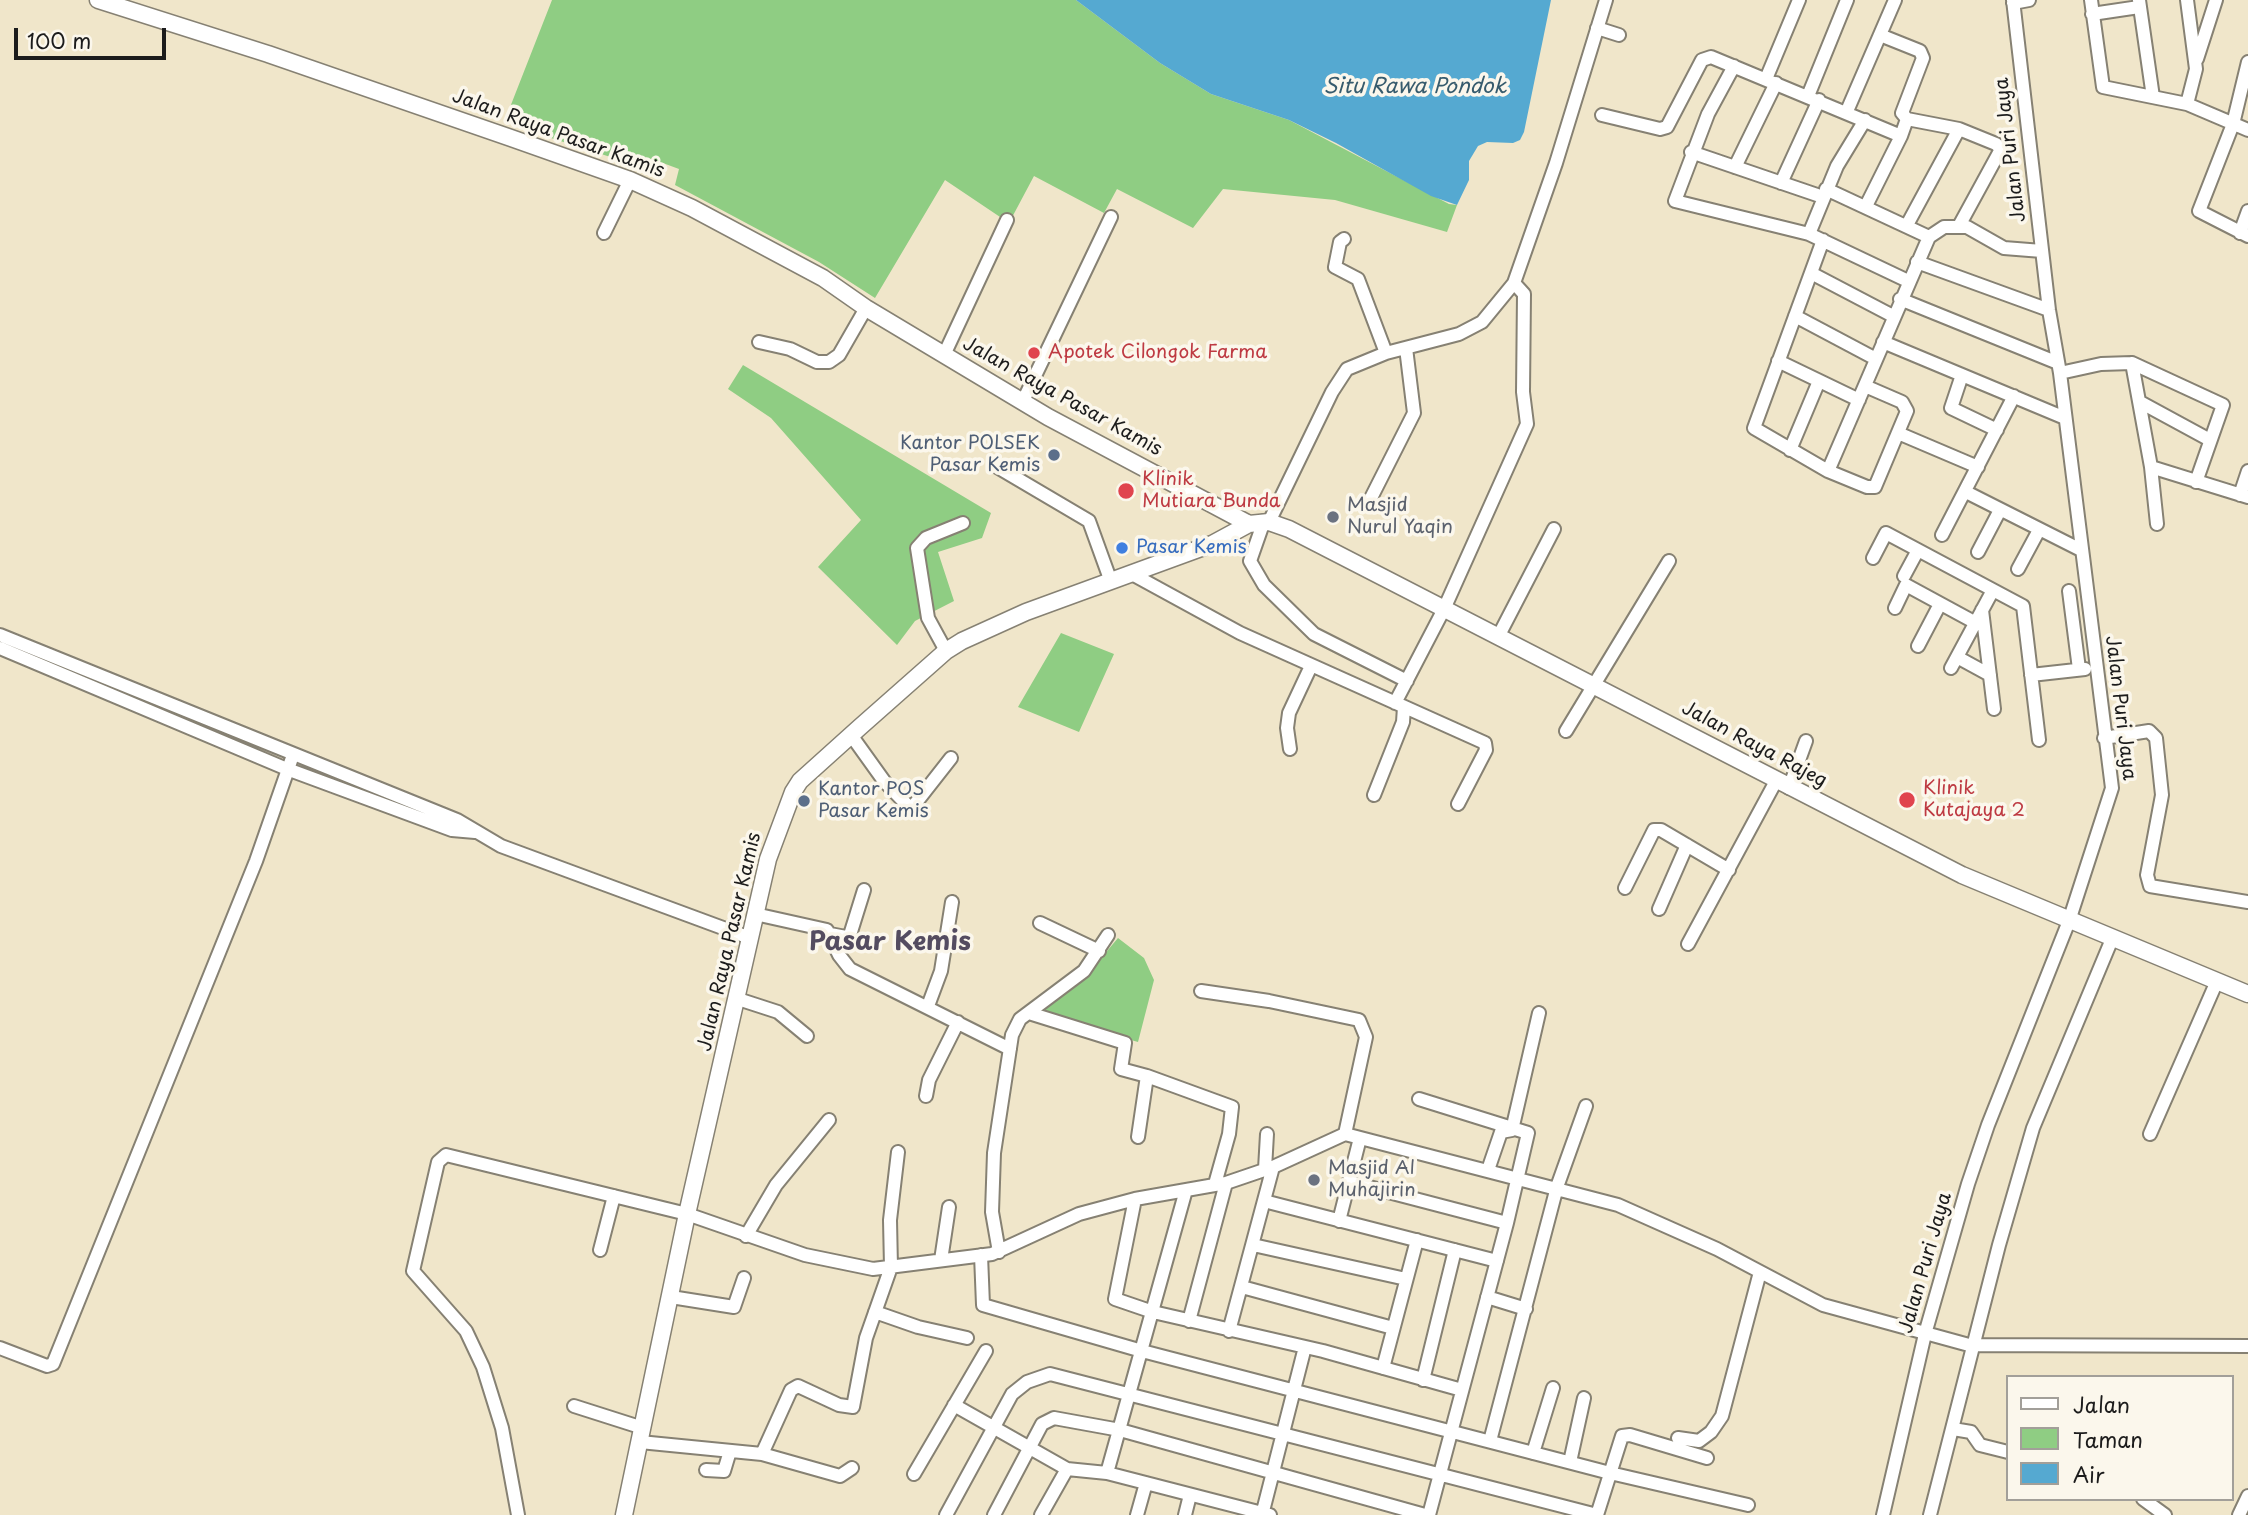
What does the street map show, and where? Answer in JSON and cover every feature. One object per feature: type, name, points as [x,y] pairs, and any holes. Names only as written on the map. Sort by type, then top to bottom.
[{"type":"main road","name":"Jalan Raya Pasar Kamis","points":[[98,0],[334,76],[630,180],[782,254],[866,308],[1023,401],[1260,522]]},
{"type":"main road","name":"Jalan Raya Pasar Kamis","points":[[629,1514],[641,1435],[687,1214],[738,999],[755,914],[768,859],[793,792],[800,781],[946,651],[1026,612],[1110,579],[1132,574],[1212,544],[1260,522]]},
{"type":"main road","name":"Jalan Raya Rajeg","points":[[1260,522],[1307,538],[1593,683],[1783,785],[1941,865],[2248,994]]},
{"type":"street","points":[[1407,681],[1329,644],[1280,603],[1264,585],[1250,561],[1260,522],[1340,378],[1353,365],[1386,353],[1453,336],[1478,324],[1514,283],[1606,0]]},
{"type":"street","points":[[1735,167],[1771,81],[1799,0]]},
{"type":"street","points":[[1781,183],[1847,0]]},
{"type":"street","points":[[1847,111],[1895,0]]},
{"type":"street","points":[[2091,0],[2103,87],[2187,104],[2248,130]]},
{"type":"street","points":[[2187,0],[2196,63]]},
{"type":"street","points":[[2187,104],[2196,63],[2216,0]]},
{"type":"street","name":"Jalan Puri Jaya","points":[[1883,1515],[1988,1125],[2069,921],[2110,800],[2112,780],[2104,738],[2065,418],[2064,369],[2049,310],[2042,251],[2020,1]]},
{"type":"street","points":[[2092,14],[2139,4],[2153,97]]},
{"type":"street","points":[[1597,28],[1619,34]]},
{"type":"street","points":[[1880,35],[1920,51],[1923,55],[1902,113],[1907,119],[1959,129],[1996,144],[2001,149],[1959,226]]},
{"type":"street","points":[[1602,115],[1660,129],[1667,127],[1702,60],[1711,57],[1847,111],[1901,136]]},
{"type":"street","points":[[2248,62],[2233,124],[2199,211],[2244,234],[2248,211]]},
{"type":"street","points":[[1734,66],[1691,152],[1675,201],[1809,234],[1908,281]]},
{"type":"street","points":[[1866,206],[1907,119]]},
{"type":"street","points":[[1809,234],[1825,193],[1865,120]]},
{"type":"street","points":[[1907,225],[1959,129]]},
{"type":"street","points":[[1691,152],[1781,183],[1866,206],[1930,237]]},
{"type":"street","points":[[604,233],[630,180]]},
{"type":"street","points":[[1023,401],[1111,217]]},
{"type":"street","points":[[944,355],[1007,220]]},
{"type":"street","points":[[1828,471],[1900,299],[1930,237],[1944,227],[1959,226],[1973,228],[2004,248],[2042,251]]},
{"type":"street","points":[[1344,239],[1340,242],[1335,267],[1358,279],[1386,353]]},
{"type":"street","points":[[1823,240],[1754,427],[1828,471],[1867,487],[1875,487],[1907,411],[1904,404],[1865,386]]},
{"type":"street","points":[[1917,262],[2049,310]]},
{"type":"street","points":[[1811,273],[1893,316]]},
{"type":"street","points":[[1374,794],[1403,722],[1400,705],[1407,681],[1444,609],[1527,424],[1523,392],[1524,294],[1514,283]]},
{"type":"street","points":[[1900,299],[2064,369],[2132,363],[2222,405],[2196,482]]},
{"type":"street","points":[[759,342],[790,349],[817,362],[829,362],[839,355],[866,308]]},
{"type":"street","points":[[1794,316],[1876,359]]},
{"type":"street","points":[[1883,342],[2065,418]]},
{"type":"street","points":[[1371,498],[1414,413],[1406,348]]},
{"type":"street","points":[[1778,361],[1859,400]]},
{"type":"street","points":[[2132,363],[2151,467],[2157,524]]},
{"type":"street","points":[[1962,375],[1951,408],[1997,430]]},
{"type":"street","points":[[1790,450],[1819,380]]},
{"type":"street","points":[[1942,535],[2014,396]]},
{"type":"street","points":[[2140,402],[2210,440]]},
{"type":"street","points":[[1898,433],[1978,467]]},
{"type":"street","points":[[994,465],[1089,521],[1110,579]]},
{"type":"street","points":[[2151,467],[2244,496],[2248,471]]},
{"type":"street","points":[[1966,492],[2081,551]]},
{"type":"street","points":[[1978,552],[2000,510]]},
{"type":"street","points":[[946,651],[928,618],[917,548],[926,538],[963,523]]},
{"type":"street","points":[[1498,637],[1554,529]]},
{"type":"street","points":[[2018,569],[2039,530]]},
{"type":"street","points":[[1873,558],[1886,533],[2023,606],[2039,740]]},
{"type":"street","points":[[1904,576],[1918,550]]},
{"type":"street","points":[[1566,731],[1669,561]]},
{"type":"street","points":[[1132,574],[1311,667],[1486,745],[1458,804]]},
{"type":"street","points":[[1895,608],[1906,586],[1976,622]]},
{"type":"street","points":[[1990,675],[1954,663],[1993,590]]},
{"type":"street","points":[[2070,590],[2079,669]]},
{"type":"street","points":[[1918,646],[1940,604]]},
{"type":"street","points":[[1982,610],[1994,709]]},
{"type":"street","points":[[0,635],[482,832],[501,846],[750,938]]},
{"type":"street","points":[[0,649],[287,769],[452,830],[482,832]]},
{"type":"street","points":[[1290,750],[1287,728],[1289,713],[1311,667]]},
{"type":"street","points":[[2031,675],[2096,667]]},
{"type":"street","points":[[112,696],[118,683]]},
{"type":"street","points":[[2104,738],[2142,732],[2153,733],[2157,738],[2162,786],[2148,883],[2170,891],[2248,902]]},
{"type":"street","points":[[851,735],[891,789],[911,810],[951,758]]},
{"type":"street","points":[[1688,944],[1701,924],[1717,886],[1783,785],[1806,741]]},
{"type":"street","points":[[0,1348],[47,1366],[53,1364],[256,861],[293,755]]},
{"type":"street","points":[[1625,888],[1654,830],[1661,830],[1729,870]]},
{"type":"street","points":[[1659,909],[1688,845]]},
{"type":"street","points":[[830,934],[850,935],[864,890]]},
{"type":"street","points":[[928,1006],[941,971],[952,902]]},
{"type":"street","points":[[755,914],[821,927],[830,934],[850,968],[1010,1049]]},
{"type":"street","points":[[1040,923],[1099,951]]},
{"type":"street","points":[[999,1252],[992,1212],[994,1153],[1016,1025],[1084,971],[1108,935]]},
{"type":"street","points":[[1930,1515],[1972,1345],[2033,1128],[2109,937]]},
{"type":"street","points":[[2150,1134],[2217,981]]},
{"type":"street","points":[[1201,991],[1269,1001],[1359,1020],[1366,1037],[1345,1134]]},
{"type":"street","points":[[738,999],[778,1012],[807,1036]]},
{"type":"street","points":[[1029,1013],[1125,1043],[1121,1069],[1232,1107],[1220,1184],[1189,1321]]},
{"type":"street","points":[[1489,1170],[1501,1132],[1510,1133],[1513,1128],[1539,1013]]},
{"type":"street","points":[[926,1096],[929,1080],[958,1022]]},
{"type":"street","points":[[1138,1137],[1147,1076]]},
{"type":"street","points":[[994,1515],[1042,1424],[1054,1418],[1120,1430],[1427,1515],[1497,1261],[1528,1133],[1419,1098]]},
{"type":"street","points":[[1490,1441],[1557,1187],[1586,1106]]},
{"type":"street","points":[[747,1236],[776,1185],[829,1120]]},
{"type":"street","points":[[1229,1331],[1265,1201],[1269,1168],[1267,1134]]},
{"type":"street","points":[[519,1515],[502,1427],[478,1356],[466,1331],[413,1271],[442,1156],[452,1155],[687,1214],[834,1263],[873,1269],[999,1252],[1079,1214],[1135,1199],[1220,1184],[1269,1168],[1345,1134],[1557,1187],[1634,1212],[1835,1309],[1972,1345],[2248,1346]]},
{"type":"street","points":[[1339,1220],[1360,1138]]},
{"type":"street","points":[[762,1454],[791,1390],[798,1386],[839,1405],[852,1407],[866,1338],[891,1267],[890,1220],[898,1152]]},
{"type":"street","points":[[1350,1182],[1507,1223]]},
{"type":"street","points":[[1107,1473],[1186,1190]]},
{"type":"street","points":[[600,1250],[614,1196]]},
{"type":"street","points":[[1135,1199],[1115,1299],[1153,1312],[1305,1347],[1462,1390]]},
{"type":"street","points":[[1265,1201],[1497,1261]]},
{"type":"street","points":[[941,1260],[949,1207]]},
{"type":"street","points":[[1383,1368],[1417,1240]]},
{"type":"street","points":[[1253,1245],[1406,1279]]},
{"type":"street","points":[[1423,1380],[1455,1250]]},
{"type":"street","points":[[981,1255],[982,1304],[1142,1350],[1533,1453],[1748,1505]]},
{"type":"street","points":[[1678,1437],[1699,1441],[1711,1432],[1722,1416],[1760,1272]]},
{"type":"street","points":[[671,1297],[734,1307],[744,1278]]},
{"type":"street","points":[[1242,1287],[1393,1328]]},
{"type":"street","points":[[1487,1297],[1526,1309]]},
{"type":"street","points":[[875,1312],[918,1327],[967,1338]]},
{"type":"street","points":[[954,1405],[1030,1445],[1067,1469],[1107,1473],[1190,1495],[1226,1510],[1265,1514],[1305,1347]]},
{"type":"street","points":[[914,1474],[986,1351]]},
{"type":"street","points":[[946,1515],[1012,1395],[1040,1375],[1073,1378],[1597,1515],[1619,1439],[1626,1435],[1707,1458]]},
{"type":"street","points":[[1533,1453],[1553,1388]]},
{"type":"street","points":[[1570,1462],[1584,1398]]},
{"type":"street","points":[[574,1406],[641,1435],[762,1454],[841,1476],[852,1468]]},
{"type":"street","points":[[1953,1429],[1971,1432],[1980,1444],[2007,1452]]},
{"type":"street","points":[[706,1470],[724,1471],[730,1451]]},
{"type":"street","points":[[1041,1515],[1067,1469]]},
{"type":"street","points":[[1137,1515],[1146,1483]]},
{"type":"street","points":[[1185,1515],[1190,1495]]},
{"type":"street","points":[[2239,1515],[2248,1496]]},
{"type":"street","points":[[2147,1501],[2165,1515]]},
{"type":"green space","points":[[552,0],[1076,0],[1160,63],[1211,94],[1289,120],[1449,204],[1457,205],[1447,232],[1335,200],[1223,189],[1193,228],[1117,189],[1104,213],[1034,176],[1009,223],[945,180],[875,298],[819,262],[675,185],[679,169],[652,159],[648,169],[526,130],[505,120]]},
{"type":"green space","points":[[743,365],[991,513],[982,538],[938,552],[954,601],[915,621],[897,645],[818,567],[861,520],[771,418],[728,389]]},
{"type":"green space","points":[[1061,633],[1114,654],[1079,732],[1018,707]]},
{"type":"green space","points":[[1118,938],[1144,958],[1154,980],[1138,1042],[1034,1012],[1081,982]]},
{"type":"water","name":"Situ Rawa Pondok","points":[[1076,0],[1551,0],[1524,132],[1520,140],[1513,143],[1487,142],[1478,146],[1469,161],[1469,180],[1457,205],[1431,196],[1289,120],[1211,94],[1160,63]]},
{"type":"place","name":"Apotek Cilongok Farma","points":[[1034,353]]},
{"type":"place","name":"Kantor POLSEK Pasar Kemis","points":[[1054,455]]},
{"type":"place","name":"Klinik Mutiara Bunda","points":[[1126,491]]},
{"type":"place","name":"Masjid Nurul Yaqin","points":[[1333,517]]},
{"type":"place","name":"Pasar Kemis","points":[[1122,548]]},
{"type":"place","name":"Klinik Kutajaya 2","points":[[1907,800]]},
{"type":"place","name":"Kantor POS Pasar Kemis","points":[[804,801]]},
{"type":"place","name":"Masjid Al Muhajirin","points":[[1314,1180]]},
{"type":"district","name":"Pasar Kemis","points":[[890,943]]}]
